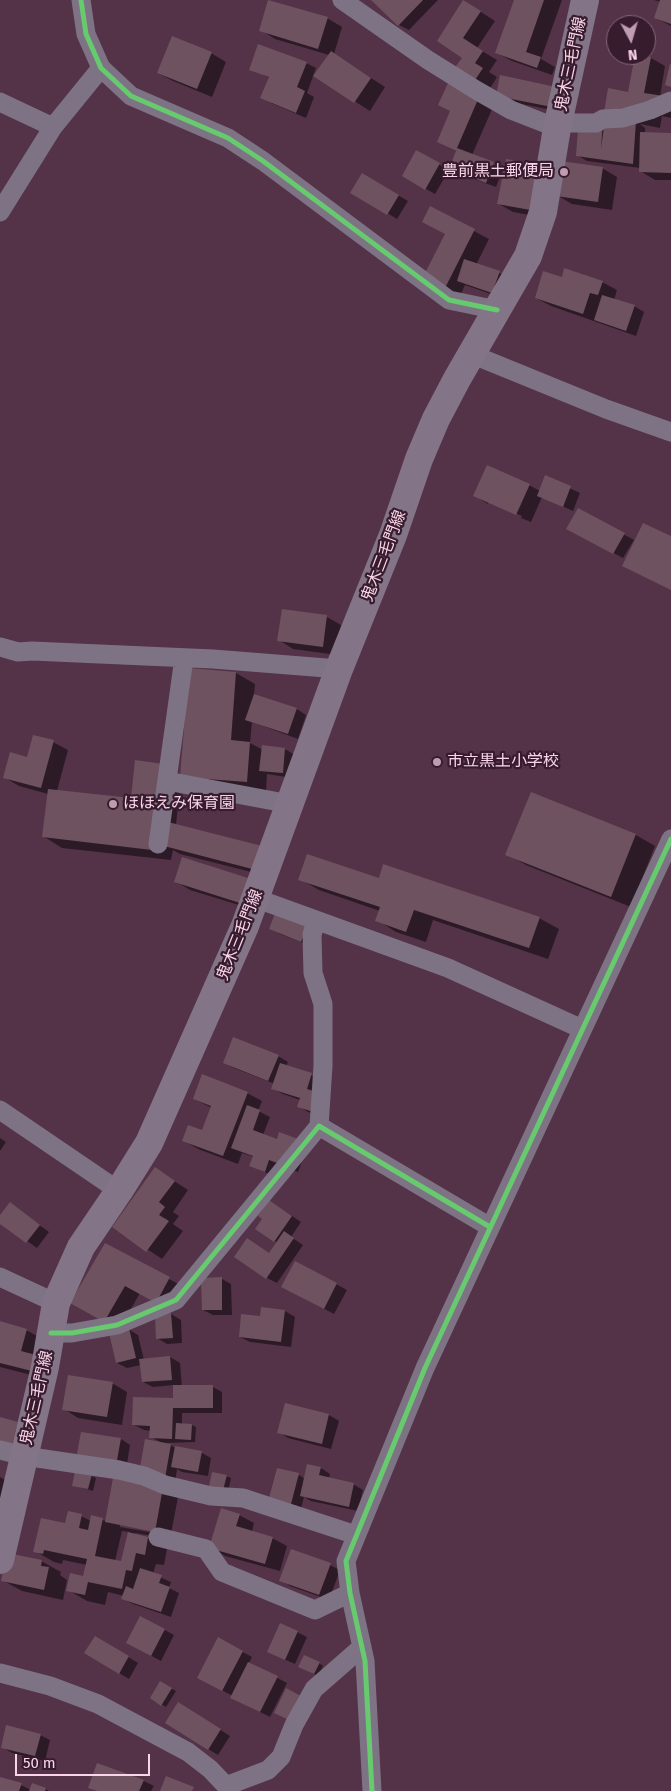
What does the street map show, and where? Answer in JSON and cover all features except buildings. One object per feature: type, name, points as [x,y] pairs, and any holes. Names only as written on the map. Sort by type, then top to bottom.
[{"type":"main road","name":"鬼木三毛門線","points":[[0,1560],[12,1453],[45,1367],[56,1303],[81,1247],[119,1192],[149,1143],[245,926],[339,669],[393,535],[419,459],[436,419],[528,256],[543,212],[558,126],[585,0]]},
{"type":"street","points":[[81,0],[86,34],[101,68],[131,96],[228,138],[263,161],[449,300],[497,310]]},
{"type":"street","points":[[342,0],[428,60],[476,90],[511,110],[558,126],[596,123],[603,119],[623,118],[650,110],[671,100]]},
{"type":"street","points":[[0,212],[53,126],[101,68]]},
{"type":"street","points":[[0,102],[53,126]]},
{"type":"street","points":[[471,354],[606,409],[671,432]]},
{"type":"street","points":[[0,647],[18,652],[32,651],[184,658],[339,669]]},
{"type":"street","points":[[158,844],[184,658]]},
{"type":"street","points":[[167,782],[290,804]]},
{"type":"street","points":[[372,1791],[365,1661],[350,1593],[346,1561],[424,1368],[671,839]]},
{"type":"street","points":[[255,898],[448,968],[582,1029]]},
{"type":"street","points":[[51,1333],[117,1326],[176,1300],[319,1126],[323,1066],[323,1004],[313,973],[312,935],[316,920]]},
{"type":"street","points":[[0,1110],[119,1192]]},
{"type":"street","points":[[319,1126],[490,1227]]},
{"type":"street","points":[[0,1277],[56,1303]]},
{"type":"street","points":[[12,1453],[119,1470],[144,1476],[165,1485],[211,1496],[243,1498],[356,1534]]},
{"type":"street","points":[[158,1537],[206,1549],[222,1572],[315,1610],[350,1593]]},
{"type":"street","points":[[0,1672],[50,1686],[98,1704],[188,1752],[210,1769],[228,1789],[268,1770],[281,1757],[294,1725],[314,1689],[362,1647]]},
{"type":"cycle path","points":[[81,0],[86,34],[101,68],[131,96],[228,138],[263,161],[449,300],[497,310]]},
{"type":"cycle path","points":[[372,1791],[365,1661],[350,1593],[346,1561],[425,1368],[671,839]]},
{"type":"cycle path","points":[[51,1333],[72,1333],[117,1325],[176,1300],[319,1126],[490,1227]]},
{"type":"place","name":"豊前黒土郵便局","points":[[564,172]]},
{"type":"place","name":"市立黒土小学校","points":[[437,762]]},
{"type":"place","name":"ほほえみ保育園","points":[[113,804]]}]
